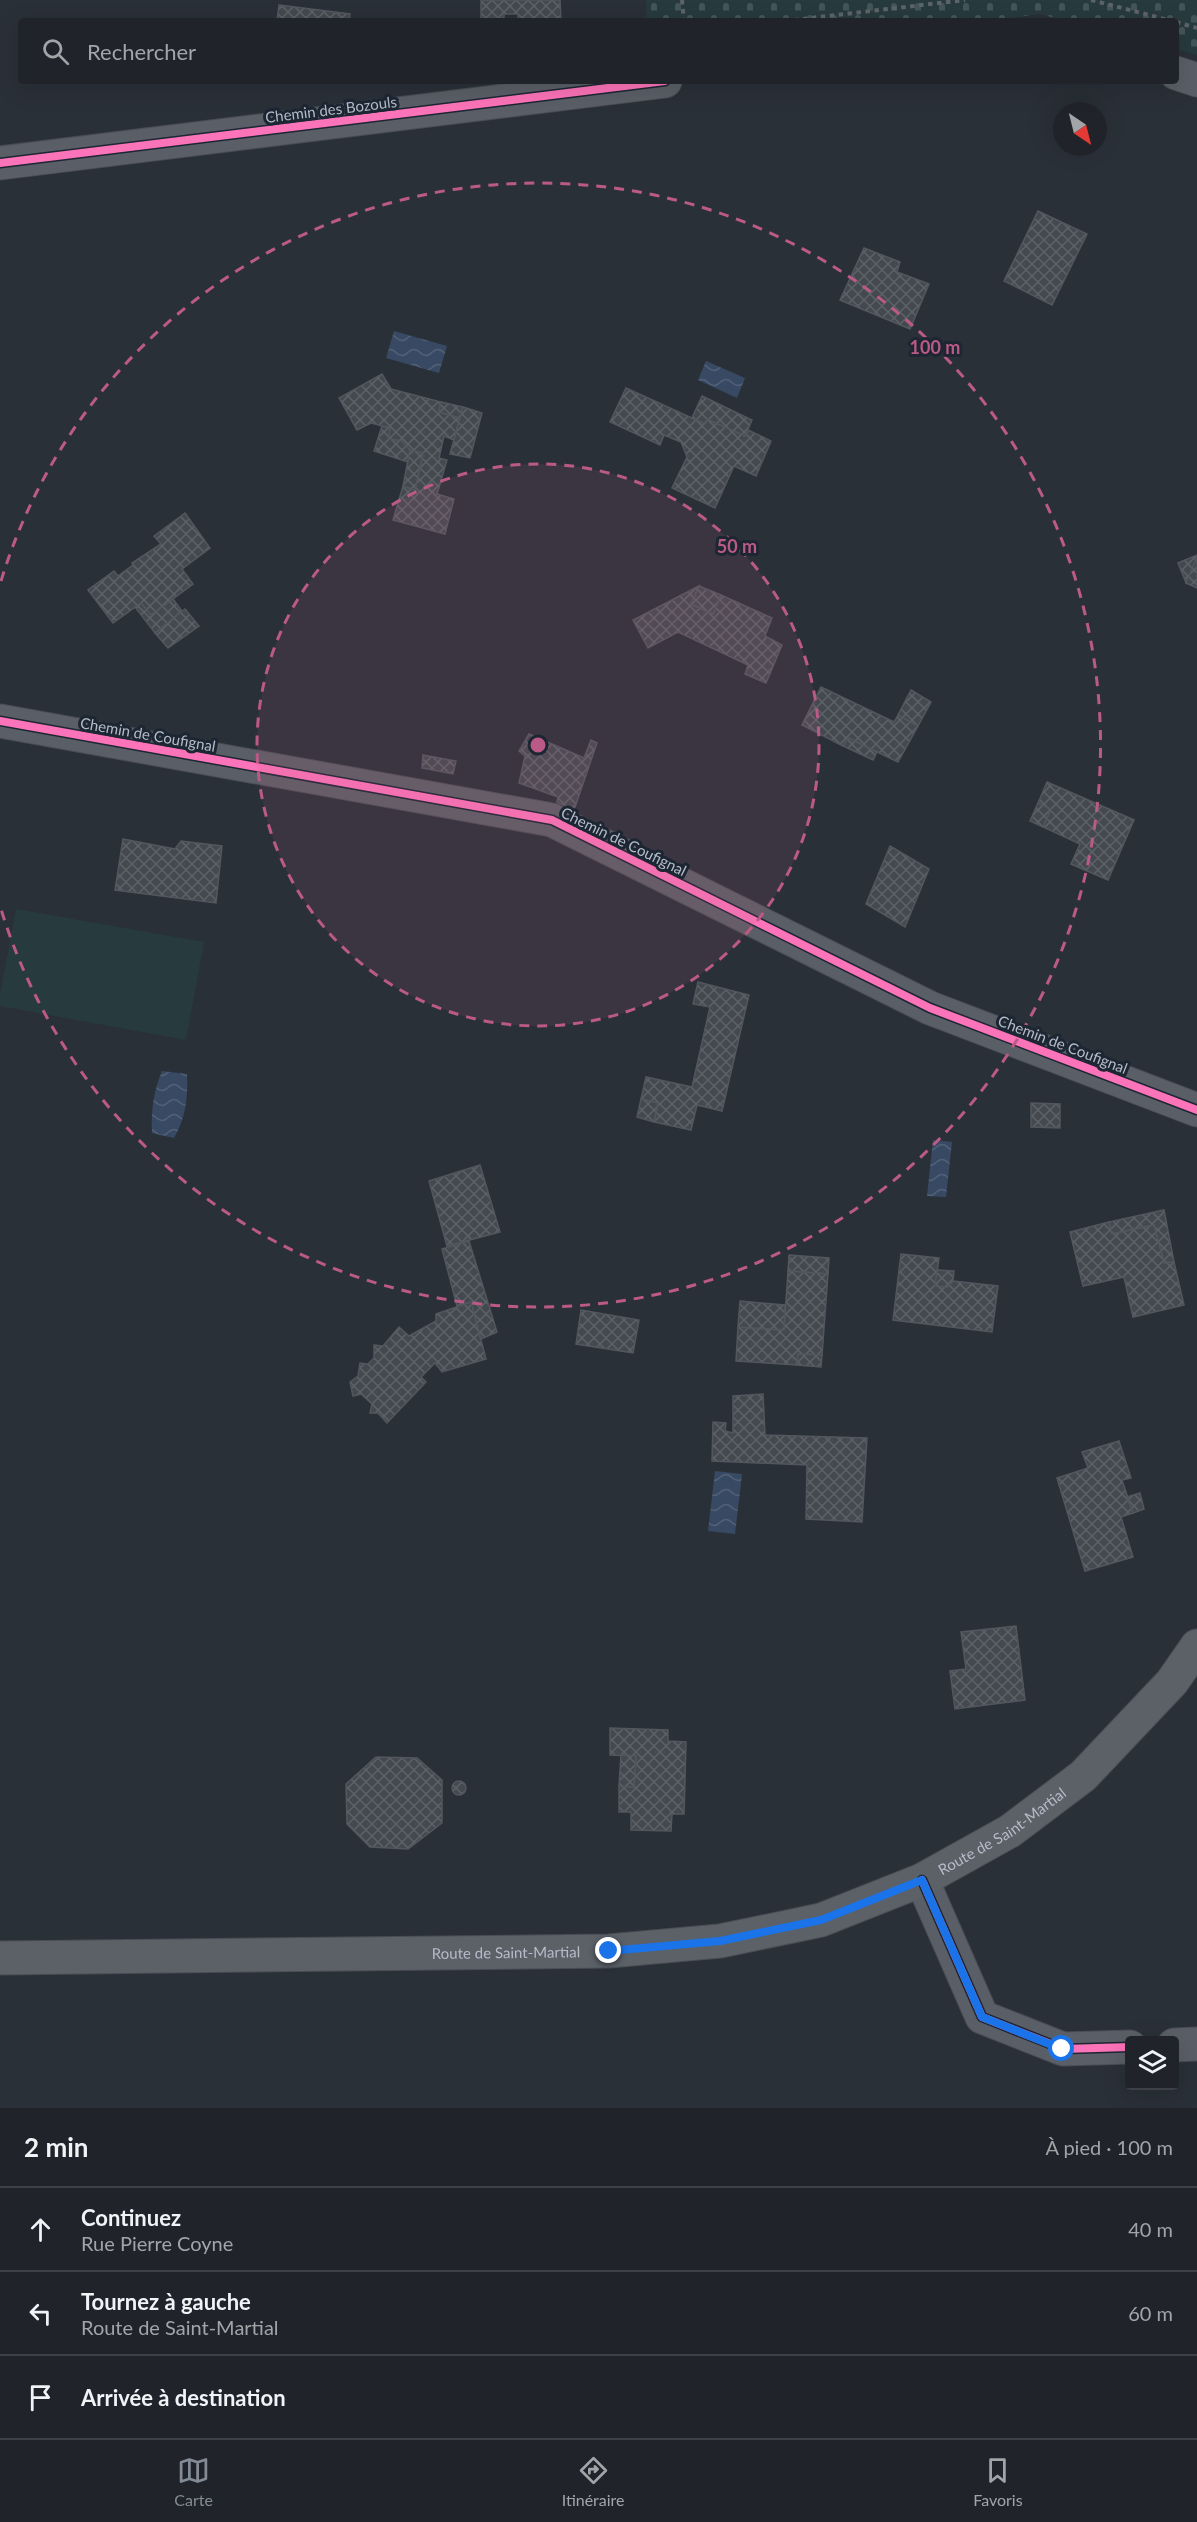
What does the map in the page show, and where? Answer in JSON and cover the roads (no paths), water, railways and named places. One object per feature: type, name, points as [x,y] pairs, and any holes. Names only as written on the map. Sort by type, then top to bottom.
[{"type":"main road","name":"Route de Saint-Martial","points":[[0,1959],[621,1950],[720,1941],[821,1920],[922,1880],[1010,1831],[1083,1776],[1172,1682],[1197,1646]]},
{"type":"street","points":[[1179,74],[1197,80]]},
{"type":"street","name":"Chemin des Bozouls","points":[[0,163],[641,84]]},
{"type":"street","name":"Chemin de Coufignal","points":[[0,721],[552,820],[930,1008],[1197,1110]]},
{"type":"street","points":[[922,1880],[982,2017],[1062,2049],[1125,2047]]},
{"type":"street","points":[[1179,2045],[1197,2044]]},
{"type":"water","points":[[394,331],[447,346],[439,373],[386,358]]},
{"type":"water","points":[[706,361],[745,378],[737,398],[698,380]]},
{"type":"water","points":[[162,1071],[187,1074],[185,1107],[174,1138],[152,1133],[153,1102]]},
{"type":"water","points":[[933,1140],[952,1142],[946,1197],[927,1196]]},
{"type":"water","points":[[715,1471],[742,1474],[735,1534],[708,1531]]}]
